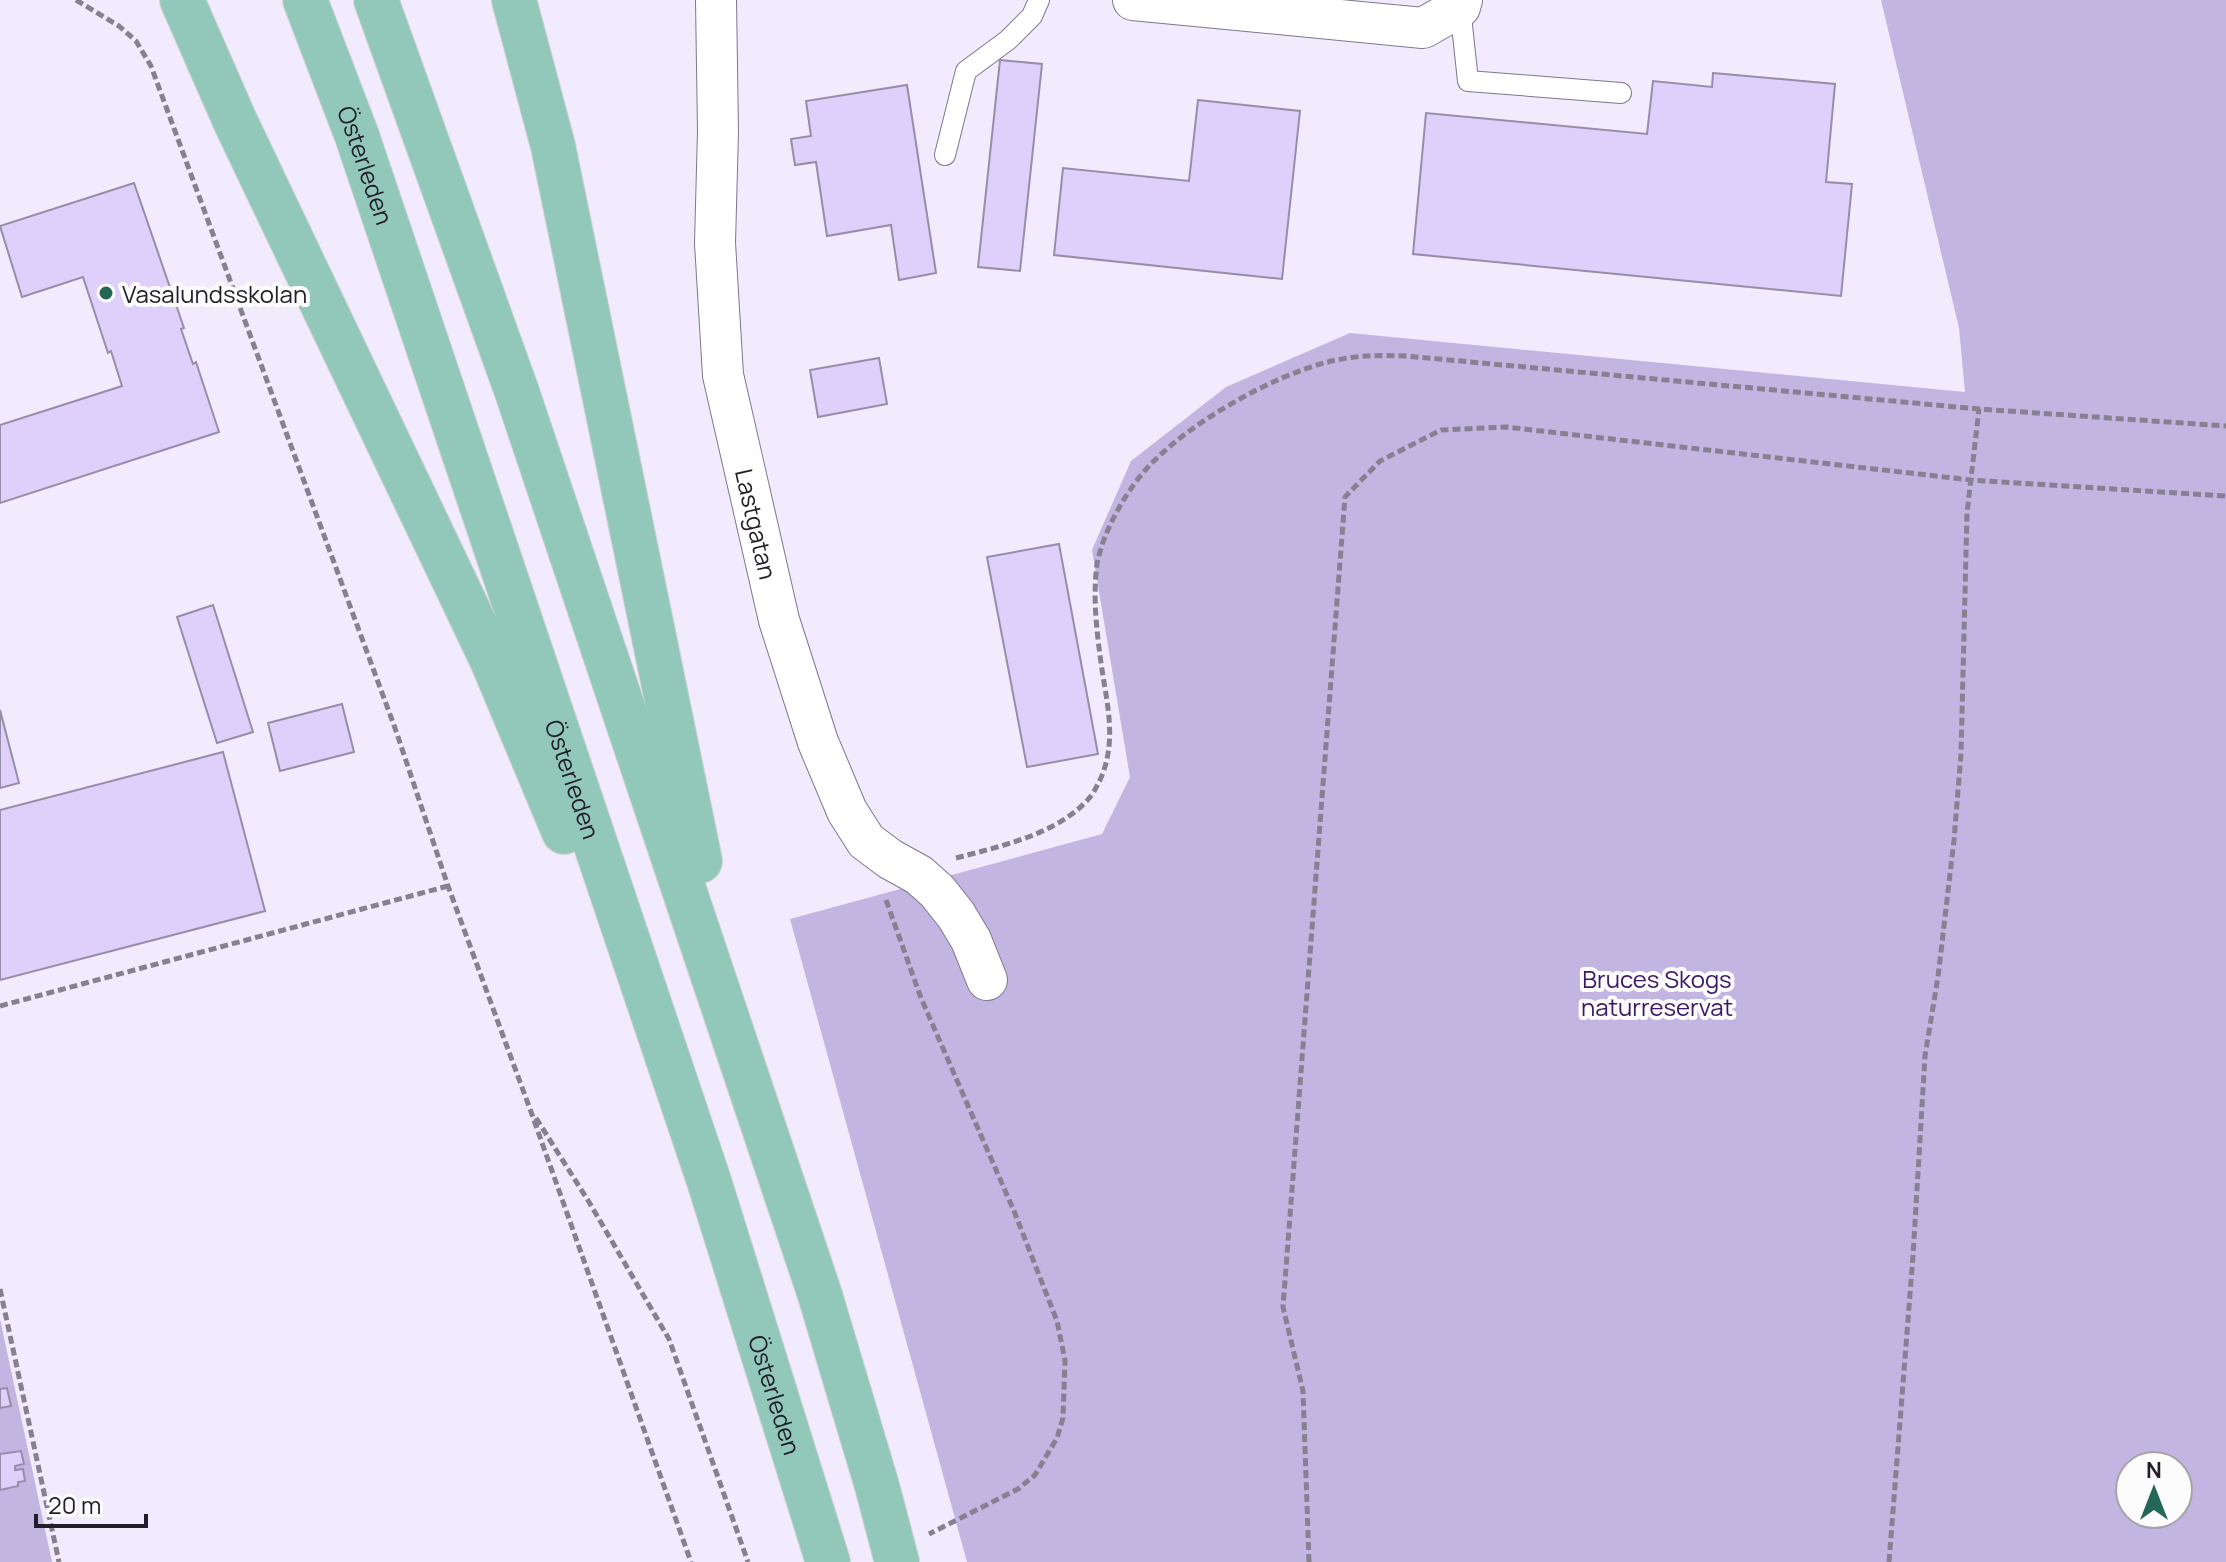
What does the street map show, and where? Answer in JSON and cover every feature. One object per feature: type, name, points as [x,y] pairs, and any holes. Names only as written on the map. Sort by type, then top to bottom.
[{"type":"main road","points":[[182,0],[235,121],[492,660],[709,1181]]},
{"type":"main road","name":"Österleden","points":[[305,0],[357,136],[709,1181],[828,1562]]},
{"type":"main road","points":[[376,0],[522,407],[820,1295],[877,1486],[913,1548]]},
{"type":"main road","points":[[514,0],[553,146],[736,1044]]},
{"type":"street","name":"Lastgatan","points":[[716,0],[718,131],[715,243],[723,375],[779,620],[818,742],[847,811],[866,841],[937,891],[971,940],[987,980]]},
{"type":"street","points":[[1133,0],[1423,28],[1461,3]]},
{"type":"lane","points":[[945,155],[966,71],[1008,40],[1032,16],[1039,0]]},
{"type":"lane","points":[[1461,3],[1468,81],[1621,93]]},
{"type":"path","points":[[76,0],[119,26],[136,41],[151,66],[395,728],[448,886],[691,1562]]},
{"type":"path","points":[[910,870],[1019,840],[1074,812],[1093,794],[1106,767],[1110,749],[1110,726],[1095,614],[1097,563],[1108,531],[1124,500],[1151,464],[1200,424],[1261,388],[1302,369],[1366,355],[1406,356],[1979,409],[2226,426]]},
{"type":"path","points":[[1889,1562],[1925,1056],[1938,977],[1961,754],[1967,513],[1979,409]]},
{"type":"path","points":[[1309,1562],[1303,1391],[1283,1307],[1345,497],[1380,461],[1441,430],[1506,427],[1971,480],[2226,496]]},
{"type":"path","points":[[866,841],[921,998],[1014,1211],[1057,1321],[1065,1360],[1063,1418],[1057,1438],[1035,1475],[1018,1489],[913,1548]]},
{"type":"path","points":[[0,1006],[448,886]]},
{"type":"path","points":[[530,1109],[669,1339],[748,1562]]},
{"type":"path","points":[[0,1289],[59,1562]]},
{"type":"green space","name":"Bruces Skogs naturreservat","points":[[1881,0],[2226,0],[2226,1562],[967,1562],[790,919],[1102,834],[1130,777],[1092,550],[1131,461],[1226,387],[1350,333],[1965,392],[1959,328]]},
{"type":"green space","points":[[0,1319],[52,1562],[0,1562]]},
{"type":"building","points":[[1000,60],[1042,64],[1020,271],[978,267]]},
{"type":"building","points":[[1713,73],[1835,84],[1826,182],[1852,184],[1841,296],[1413,254],[1426,113],[1647,134],[1653,81],[1712,87]]},
{"type":"building","points":[[907,85],[936,273],[899,280],[891,225],[827,236],[816,162],[795,165],[791,139],[811,136],[806,101]]},
{"type":"building","points":[[1198,100],[1300,111],[1282,279],[1054,255],[1063,168],[1189,181]]},
{"type":"building","points":[[134,183],[184,328],[181,329],[193,364],[196,362],[219,432],[0,503],[0,425],[122,386],[83,277],[22,297],[0,226]]},
{"type":"building","points":[[879,358],[887,404],[818,417],[810,370]]},
{"type":"building","points":[[1059,544],[1098,754],[1027,767],[987,557]]},
{"type":"building","points":[[213,605],[253,732],[217,743],[177,617]]},
{"type":"building","points":[[342,704],[354,752],[280,771],[268,723]]},
{"type":"building","points":[[0,710],[19,783],[0,788]]},
{"type":"building","points":[[223,752],[265,911],[0,980],[0,810]]},
{"type":"building","points":[[7,1388],[11,1406],[0,1408],[0,1389]]},
{"type":"building","points":[[21,1451],[24,1464],[15,1466],[15,1470],[23,1469],[25,1481],[0,1490],[0,1454]]},
{"type":"place","name":"Vasalundsskolan","points":[[106,293]]}]
